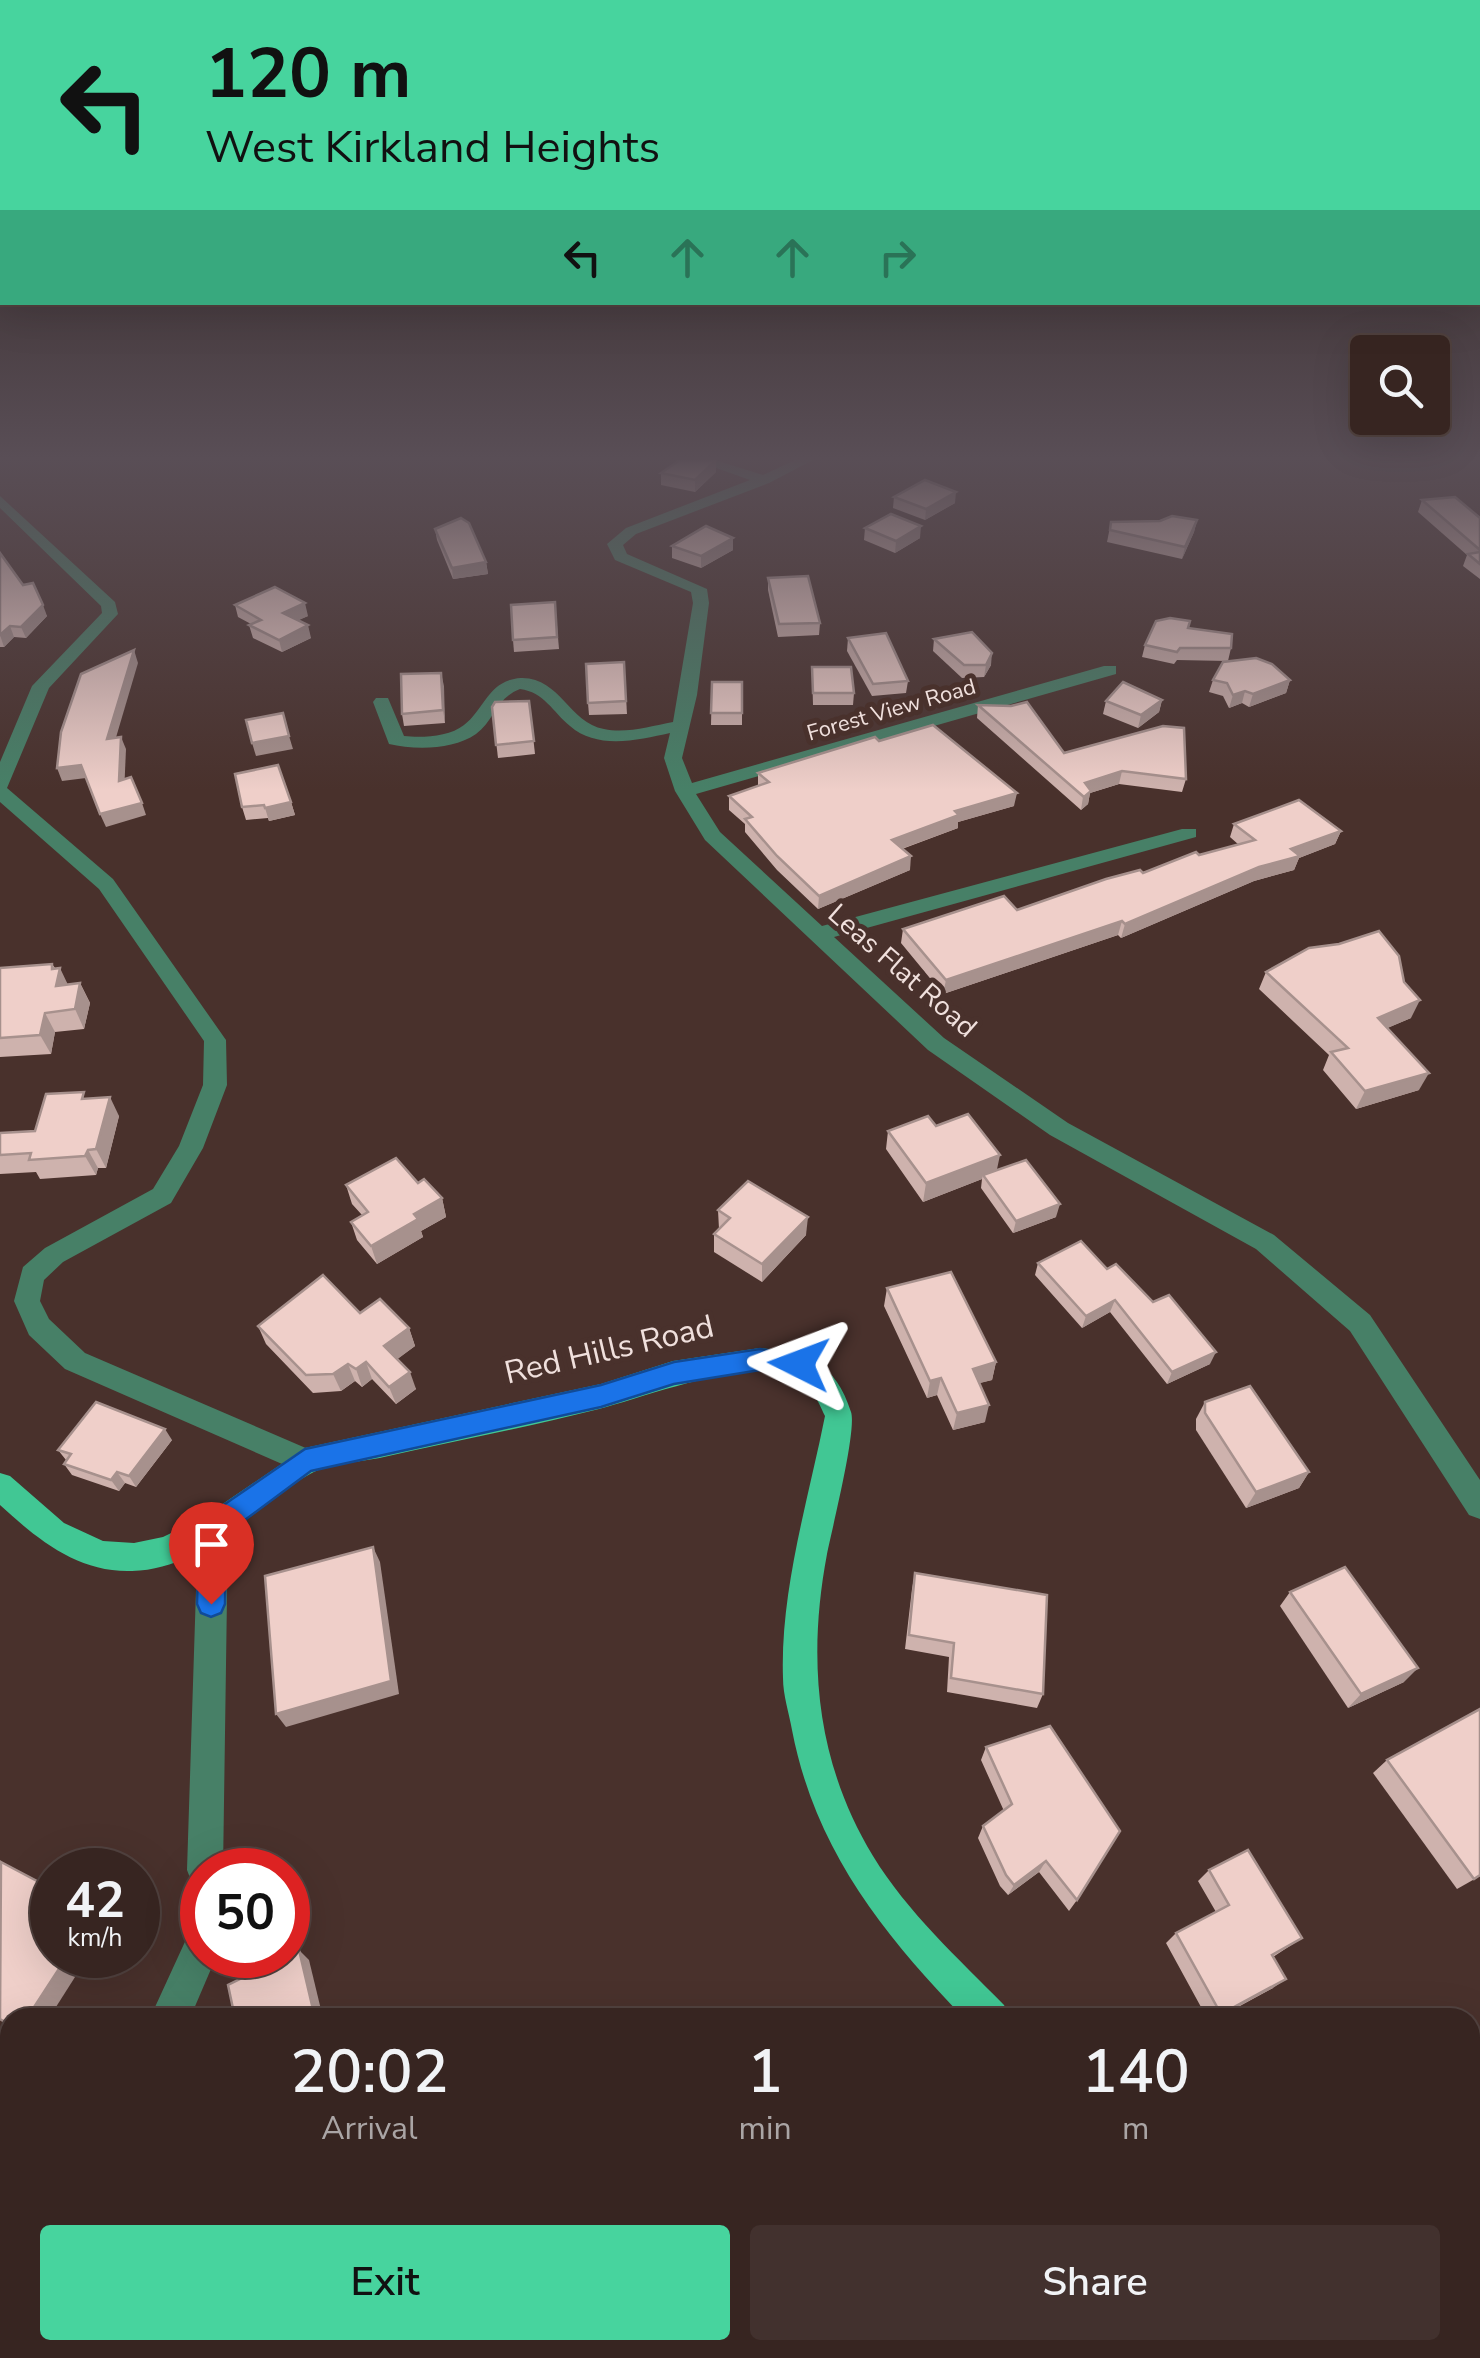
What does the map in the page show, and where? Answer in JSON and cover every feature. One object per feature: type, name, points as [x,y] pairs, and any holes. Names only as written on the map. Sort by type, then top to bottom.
[{"type":"main road","name":"Red Hills Road","points":[[0,1486],[53,1532],[101,1555],[134,1557],[167,1550],[213,1528],[305,1461],[601,1396],[674,1373],[760,1360],[799,1364],[824,1384],[838,1416],[806,1585],[800,1678],[818,1776],[861,1869],[922,1949],[981,2008]]},
{"type":"street","points":[[0,785],[41,686],[110,614],[110,605],[73,570]]},
{"type":"street","name":"Leas Flat Road","points":[[653,570],[699,589],[702,603],[673,758],[684,791],[712,836],[936,1044],[1059,1129],[1265,1242],[1360,1323],[1480,1505]]},
{"type":"street","name":"Forest View Road","points":[[684,791],[1110,670]]},
{"type":"street","points":[[382,702],[396,740],[407,743],[424,743],[471,728],[491,695],[510,686],[542,689],[586,730],[600,734],[680,726]]},
{"type":"street","points":[[0,792],[106,884],[215,1040],[215,1084],[191,1148],[162,1196],[54,1255],[32,1275],[26,1300],[39,1326],[75,1361],[305,1461]]},
{"type":"street","points":[[816,935],[1189,833]]},
{"type":"street","points":[[206,1848],[213,1528]]},
{"type":"street","points":[[175,2008],[190,1978]]},
{"type":"building","points":[[0,570],[12,570],[23,585],[33,583],[43,605],[21,627],[10,626],[0,635]]},
{"type":"building","points":[[808,576],[820,623],[779,624],[768,578]]},
{"type":"building","points":[[275,587],[305,603],[283,613],[308,625],[279,640],[249,625],[261,620],[235,605]]},
{"type":"building","points":[[555,602],[557,637],[513,640],[511,605]]},
{"type":"building","points":[[1156,621],[1190,621],[1188,628],[1232,634],[1231,648],[1180,648],[1177,652],[1145,645]]},
{"type":"building","points":[[972,632],[992,653],[986,665],[964,665],[934,639]]},
{"type":"building","points":[[886,633],[908,681],[873,684],[848,638]]},
{"type":"building","points":[[134,650],[107,739],[121,737],[119,781],[131,777],[142,803],[100,814],[81,765],[57,768],[61,732],[81,674]]},
{"type":"building","points":[[1256,658],[1272,664],[1290,680],[1253,694],[1245,691],[1233,695],[1227,683],[1213,680],[1223,662]]},
{"type":"building","points":[[624,662],[626,701],[588,703],[586,664]]},
{"type":"building","points":[[812,667],[851,667],[854,693],[813,693]]},
{"type":"building","points":[[441,673],[443,710],[402,714],[401,674]]},
{"type":"building","points":[[712,682],[742,682],[742,713],[711,713]]},
{"type":"building","points":[[1123,682],[1162,700],[1141,715],[1106,701]]},
{"type":"building","points":[[529,701],[534,741],[496,745],[492,707],[495,702]]},
{"type":"building","points":[[1027,702],[1064,753],[1163,726],[1184,728],[1186,779],[1122,771],[1085,783],[1091,791],[1084,797],[978,705],[1011,706]]},
{"type":"building","points":[[283,713],[289,736],[252,743],[246,720]]},
{"type":"building","points":[[933,725],[1017,793],[955,811],[959,815],[892,840],[911,856],[819,896],[777,856],[745,819],[752,817],[729,796],[769,782],[758,773],[875,737],[879,741]]},
{"type":"building","points":[[278,765],[291,802],[265,808],[242,807],[235,774]]},
{"type":"building","points":[[1299,800],[1341,831],[1291,849],[1300,856],[1259,867],[1125,924],[1122,921],[946,980],[903,929],[1004,896],[1017,910],[1106,879],[1140,870],[1143,873],[1196,852],[1199,855],[1255,840],[1234,824]]},
{"type":"building","points":[[1379,931],[1399,956],[1404,982],[1420,1000],[1378,1018],[1429,1073],[1365,1091],[1331,1052],[1348,1048],[1266,972],[1309,948],[1339,944]]},
{"type":"building","points":[[52,964],[52,969],[60,968],[56,986],[80,983],[75,1009],[45,1013],[40,1035],[0,1038],[0,968]]},
{"type":"building","points":[[84,1092],[82,1099],[110,1097],[96,1149],[88,1150],[85,1156],[29,1160],[31,1153],[0,1155],[0,1133],[35,1131],[46,1094]]},
{"type":"building","points":[[968,1114],[1000,1155],[926,1183],[888,1131],[928,1116],[936,1126]]},
{"type":"building","points":[[396,1158],[418,1183],[424,1179],[442,1198],[414,1214],[418,1219],[371,1246],[351,1222],[368,1212],[346,1185]]},
{"type":"building","points":[[1026,1160],[1060,1204],[1016,1221],[983,1175]]},
{"type":"building","points":[[748,1181],[808,1217],[762,1264],[714,1234],[730,1218],[718,1210]]},
{"type":"building","points":[[1081,1241],[1107,1269],[1116,1264],[1153,1302],[1169,1295],[1216,1352],[1172,1372],[1115,1300],[1086,1316],[1038,1263]]},
{"type":"building","points":[[951,1272],[996,1362],[973,1369],[989,1405],[957,1413],[941,1378],[930,1381],[887,1288]]},
{"type":"building","points":[[323,1275],[360,1313],[380,1299],[409,1328],[384,1346],[410,1372],[389,1387],[366,1362],[356,1369],[348,1364],[333,1374],[306,1375],[258,1326]]},
{"type":"building","points":[[1250,1386],[1309,1472],[1256,1492],[1205,1413],[1205,1402]]},
{"type":"building","points":[[96,1402],[165,1429],[129,1476],[117,1472],[111,1480],[64,1464],[71,1454],[58,1450]]},
{"type":"building","points":[[373,1547],[391,1681],[276,1714],[265,1576]]},
{"type":"building","points":[[1345,1567],[1418,1668],[1361,1694],[1290,1592]]},
{"type":"building","points":[[915,1573],[1047,1595],[1043,1694],[951,1678],[954,1643],[909,1635]]},
{"type":"building","points":[[1480,1709],[1480,1875],[1474,1879],[1387,1760]]},
{"type":"building","points":[[1050,1726],[1120,1831],[1077,1900],[1046,1861],[1014,1885],[983,1826],[1012,1804],[986,1747]]},
{"type":"building","points":[[1248,1850],[1302,1938],[1272,1955],[1286,1979],[1232,2008],[1218,2008],[1176,1933],[1229,1905],[1209,1870]]},
{"type":"building","points":[[1,1862],[30,1877],[30,1978],[53,1978],[34,2008],[0,2008]]},
{"type":"building","points":[[242,1978],[306,1978],[313,2008],[233,2008],[228,1985]]},
{"type":"route","points":[[211,1604],[213,1528],[305,1461],[601,1396],[674,1373],[760,1360],[799,1364]]}]
